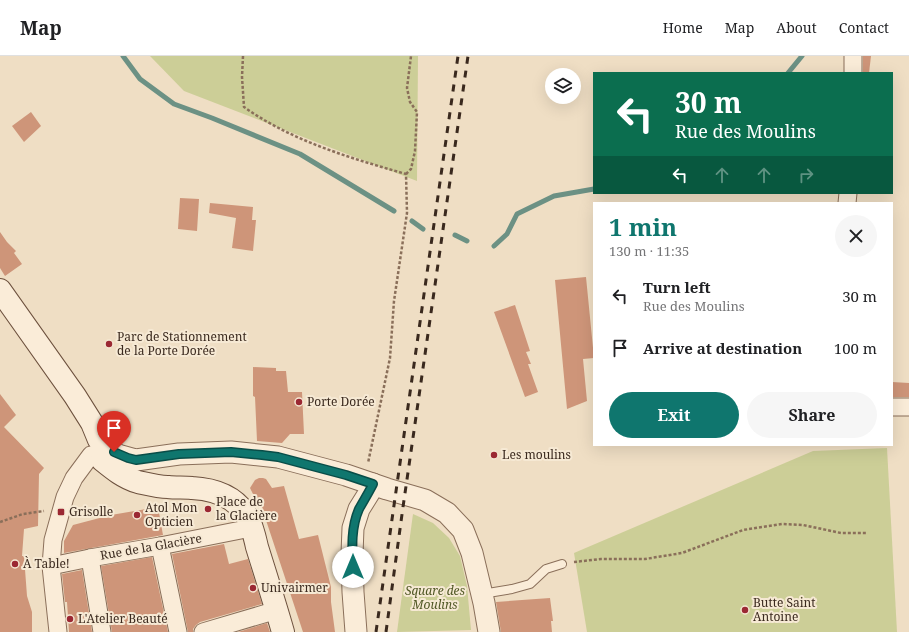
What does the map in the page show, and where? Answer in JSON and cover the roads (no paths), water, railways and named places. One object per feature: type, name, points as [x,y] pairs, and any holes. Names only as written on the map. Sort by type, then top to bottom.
[{"type":"main road","points":[[0,290],[75,396],[92,424],[98,450]]},
{"type":"main road","points":[[0,313],[111,468],[121,475],[138,482],[166,487],[193,488],[212,491],[226,496],[238,505],[246,514],[252,528],[283,632]]},
{"type":"street","points":[[853,56],[853,72]]},
{"type":"street","points":[[893,407],[909,407]]},
{"type":"street","points":[[58,632],[51,566],[53,540],[63,503],[74,478],[98,450],[118,454],[136,460],[179,454],[231,452],[278,457],[346,475],[425,500],[446,513],[463,530],[472,553],[482,594],[488,632]]},
{"type":"street","points":[[356,632],[352,562],[353,528],[359,509],[369,493],[369,482]]},
{"type":"street","name":"Rue de la Glacière","points":[[51,566],[252,528]]},
{"type":"street","points":[[160,546],[178,632]]},
{"type":"street","points":[[90,558],[102,632]]},
{"type":"street","points":[[203,632],[277,610]]},
{"type":"lane","points":[[482,594],[512,589],[530,584],[546,569],[562,564]]},
{"type":"waterway","points":[[123,56],[140,79],[174,104],[300,154],[394,211]]},
{"type":"waterway","points":[[789,72],[802,56]]},
{"type":"waterway","points":[[494,246],[507,234],[517,214],[554,196],[593,189]]},
{"type":"waterway","points":[[412,221],[423,229]]},
{"type":"waterway","points":[[455,235],[467,241]]},
{"type":"railway","points":[[376,632],[458,56]]},
{"type":"railway","points":[[386,632],[468,56]]},
{"type":"place","name":"Parc de Stationnement de la Porte Dorée","points":[[109,344]]},
{"type":"place","name":"Porte Dorée","points":[[299,402]]},
{"type":"place","name":"Les moulins","points":[[494,455]]},
{"type":"place","name":"Place de la Glacière","points":[[208,509]]},
{"type":"place","name":"Grisolle","points":[[61,512]]},
{"type":"place","name":"Atol Mon Opticien","points":[[137,515]]},
{"type":"place","name":"À Table!","points":[[15,564]]},
{"type":"place","name":"Univairmer","points":[[253,588]]},
{"type":"place","name":"Butte Saint Antoine","points":[[745,610]]},
{"type":"place","name":"L'Atelier Beauté","points":[[70,619]]},
{"type":"park label","name":"Square des Moulins","points":[[435,598]]}]
